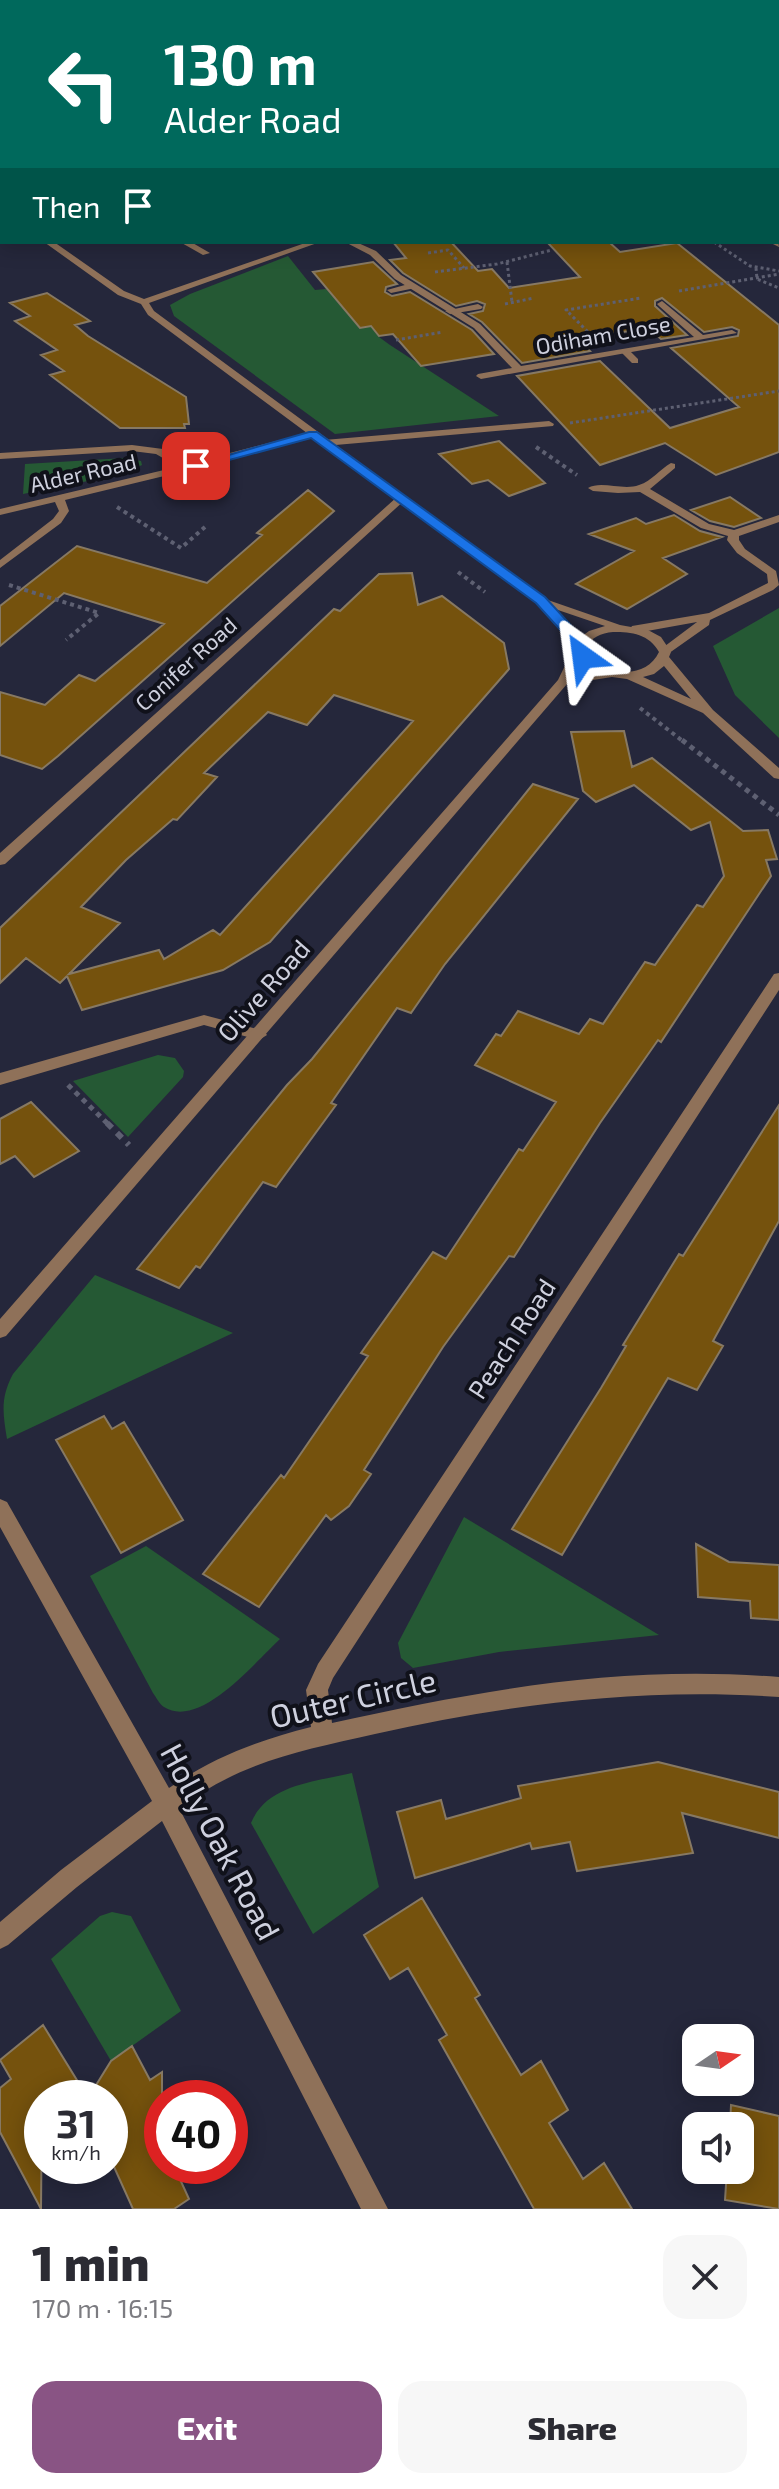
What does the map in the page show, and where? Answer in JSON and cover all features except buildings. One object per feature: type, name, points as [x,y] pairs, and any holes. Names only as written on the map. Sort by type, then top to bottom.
[{"type":"street","points":[[51,244],[121,293],[144,302],[151,313],[540,600],[580,647],[590,664],[613,673],[629,675],[709,713]]},
{"type":"street","points":[[188,244],[206,253]]},
{"type":"street","points":[[144,302],[310,244]]},
{"type":"street","points":[[353,244],[378,256],[398,277],[477,326],[518,369]]},
{"type":"street","points":[[391,290],[412,286]]},
{"type":"street","points":[[662,304],[701,338]]},
{"type":"street","points":[[450,311],[478,307]]},
{"type":"street","name":"Odiham Close","points":[[481,376],[732,333]]},
{"type":"street","points":[[625,351],[635,361]]},
{"type":"street","points":[[324,443],[549,424]]},
{"type":"street","name":"Alder Road","points":[[0,512],[313,434]]},
{"type":"street","points":[[0,456],[132,448],[159,451],[185,468]]},
{"type":"street","points":[[593,488],[643,489],[653,485],[671,466]]},
{"type":"street","points":[[643,489],[705,526],[734,534],[779,518]]},
{"type":"street","points":[[0,565],[57,521],[64,511],[59,499]]},
{"type":"street","name":"Conifer Road","points":[[0,861],[401,499]]},
{"type":"street","points":[[629,675],[647,671],[712,616],[774,584],[772,573],[735,545],[734,534]]},
{"type":"street","points":[[540,600],[657,639],[664,656],[709,713],[779,775]]},
{"type":"street","points":[[580,647],[596,631],[712,616]]},
{"type":"street","name":"Olive Road","points":[[0,1331],[563,681],[580,647]]},
{"type":"street","points":[[563,681],[613,673]]},
{"type":"street","name":"Peach Road","points":[[323,1736],[317,1690],[325,1671],[779,978]]},
{"type":"street","points":[[0,1079],[204,1020],[259,1035]]},
{"type":"street","name":"Holly Oak Road","points":[[0,1508],[165,1804],[375,2209]]},
{"type":"street","name":"Outer Circle","points":[[0,1937],[44,1897],[165,1804],[233,1763],[323,1736],[389,1721],[563,1689],[705,1682],[779,1687]]},
{"type":"path","points":[[717,244],[756,268],[779,271]]},
{"type":"path","points":[[428,253],[448,250],[464,268]]},
{"type":"path","points":[[398,277],[507,262],[552,250]]},
{"type":"path","points":[[507,262],[512,302]]},
{"type":"path","points":[[756,268],[757,279],[779,288]]},
{"type":"path","points":[[505,304],[534,298]]},
{"type":"path","points":[[396,340],[477,326]]},
{"type":"path","points":[[549,424],[632,416],[779,391]]},
{"type":"path","points":[[510,427],[564,468],[592,483],[593,488]]},
{"type":"path","points":[[93,491],[181,548],[205,527]]},
{"type":"path","points":[[0,582],[99,613],[66,640]]},
{"type":"path","points":[[47,1064],[147,1163]]},
{"type":"green space","points":[[288,256],[315,290],[326,289],[360,328],[371,326],[390,345],[499,416],[335,434],[174,316],[170,305],[190,294]]},
{"type":"green space","points":[[125,458],[141,461],[142,465],[123,474],[23,494],[25,464]]},
{"type":"green space","points":[[779,608],[779,738],[735,695],[713,646]]},
{"type":"green space","points":[[158,1055],[175,1058],[184,1071],[183,1077],[128,1137],[73,1081]]},
{"type":"green space","points":[[95,1275],[233,1333],[7,1439],[4,1406],[13,1374]]},
{"type":"green space","points":[[464,1517],[659,1635],[499,1652],[413,1668],[401,1658],[398,1643]]},
{"type":"green space","points":[[146,1546],[280,1639],[226,1690],[194,1709],[178,1712],[160,1703],[90,1576]]},
{"type":"green space","points":[[352,1773],[379,1887],[313,1934],[251,1823],[258,1810],[280,1792],[308,1782]]},
{"type":"green space","points":[[112,1912],[131,1916],[181,2011],[111,2061],[51,1959],[100,1916]]},
{"type":"route","points":[[196,466],[313,434],[540,600],[581,644],[583,657]]}]
